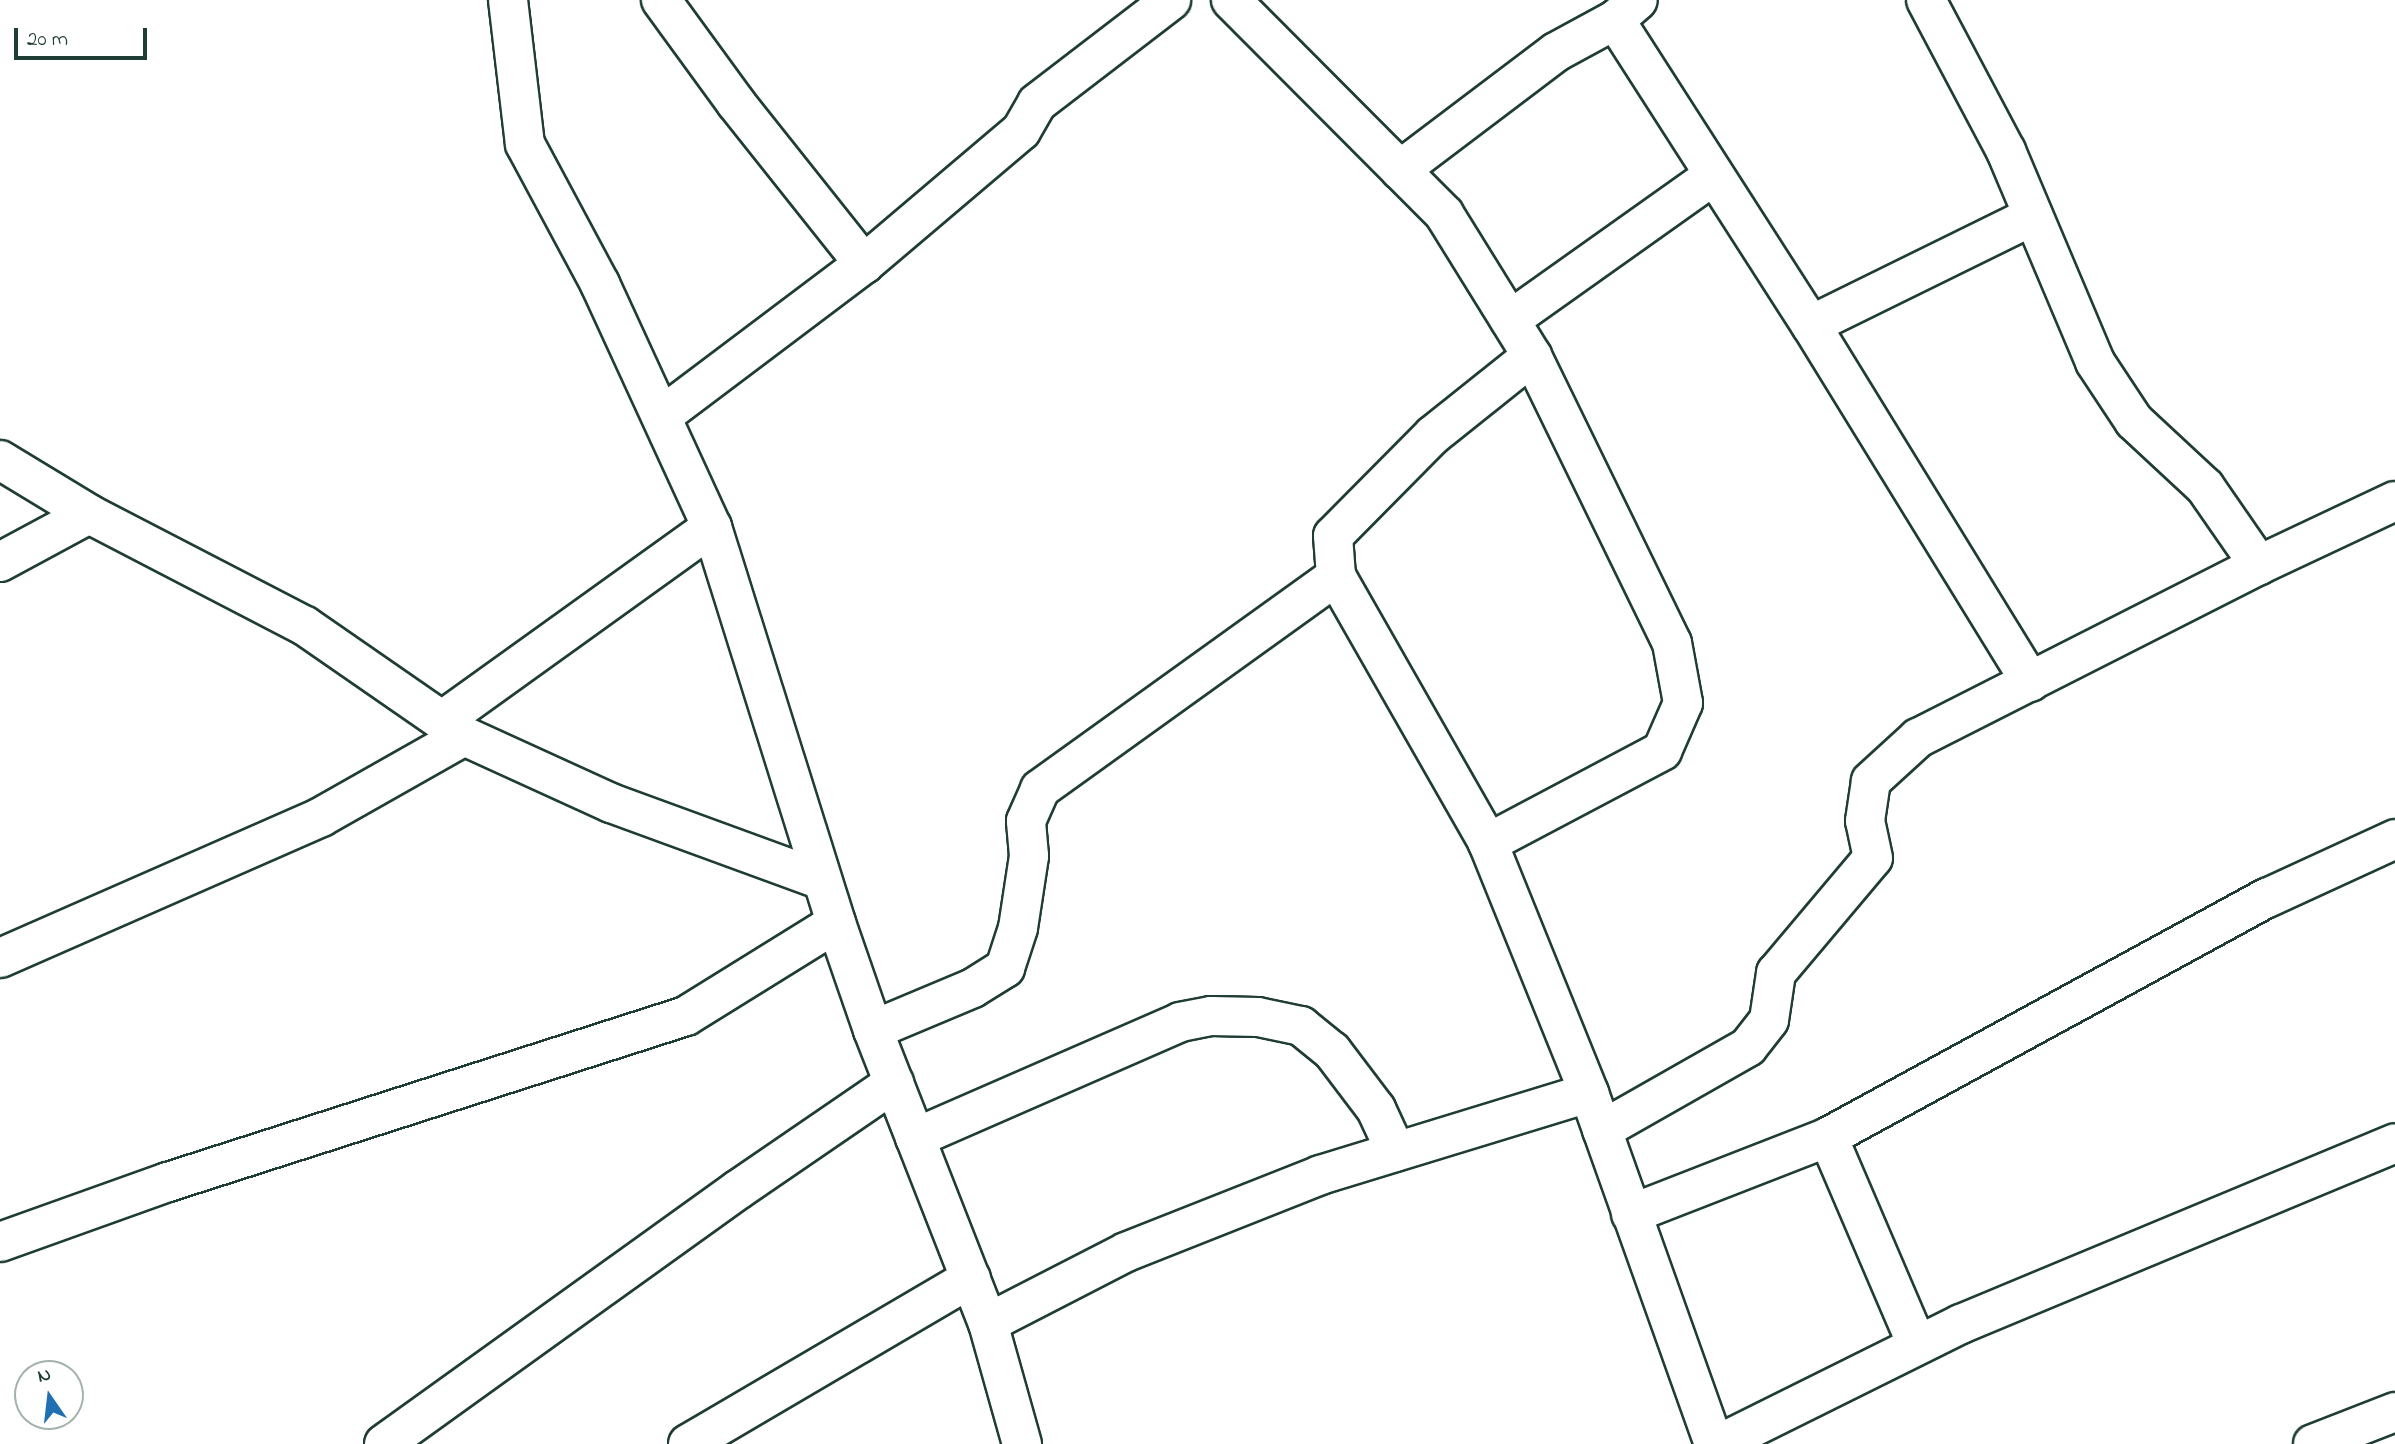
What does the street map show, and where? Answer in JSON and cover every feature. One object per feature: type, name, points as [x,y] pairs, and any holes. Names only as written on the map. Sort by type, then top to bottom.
[{"type":"street","points":[[508,0],[525,144],[600,284],[712,527],[821,880],[873,1030],[988,1323],[1022,1444]]},
{"type":"street","points":[[661,0],[736,103],[864,264]]},
{"type":"street","points":[[662,416],[864,264],[1021,131],[1037,103],[1171,0]]},
{"type":"street","points":[[1231,0],[1444,215],[1532,356],[1672,643],[1683,703],[1662,751],[1488,842]]},
{"type":"street","points":[[1926,0],[2006,151],[2095,362],[2134,421],[2205,487],[2259,565]]},
{"type":"street","points":[[1400,170],[1556,52],[1626,10],[1714,175],[2031,681]]},
{"type":"street","points":[[1510,320],[1714,175]]},
{"type":"street","points":[[1811,326],[2033,216]]},
{"type":"street","points":[[1532,356],[1433,435],[1333,536],[1336,576],[1488,842],[1589,1093],[1717,1444],[1961,1324],[2395,1143]]},
{"type":"street","points":[[0,460],[89,514],[305,626],[453,728],[611,803],[821,880]]},
{"type":"street","points":[[1602,1130],[1748,1047],[1769,1020],[1776,973],[1873,858],[1865,821],[1871,781],[1918,738],[2259,565],[2395,501]]},
{"type":"street","points":[[0,562],[89,514]]},
{"type":"street","points":[[0,958],[321,817],[453,728],[712,527]]},
{"type":"street","points":[[873,1030],[972,988],[1005,968],[1018,928],[1027,868],[1026,821],[1040,789],[1336,576]]},
{"type":"street","points":[[1632,1214],[1828,1137],[2267,898],[2395,839]]},
{"type":"street","points":[[0,1242],[181,1177],[686,1016],[836,923]]},
{"type":"street","points":[[915,1138],[1180,1022],[1211,1016],[1258,1017],[1301,1026],[1332,1051],[1376,1109],[1396,1152]]},
{"type":"street","points":[[384,1444],[728,1196],[894,1083]]},
{"type":"street","points":[[988,1323],[1126,1252],[1320,1175],[1589,1093]]},
{"type":"street","points":[[1828,1137],[1917,1345]]},
{"type":"street","points":[[688,1444],[971,1278]]},
{"type":"street","points":[[2313,1444],[2395,1412]]}]
